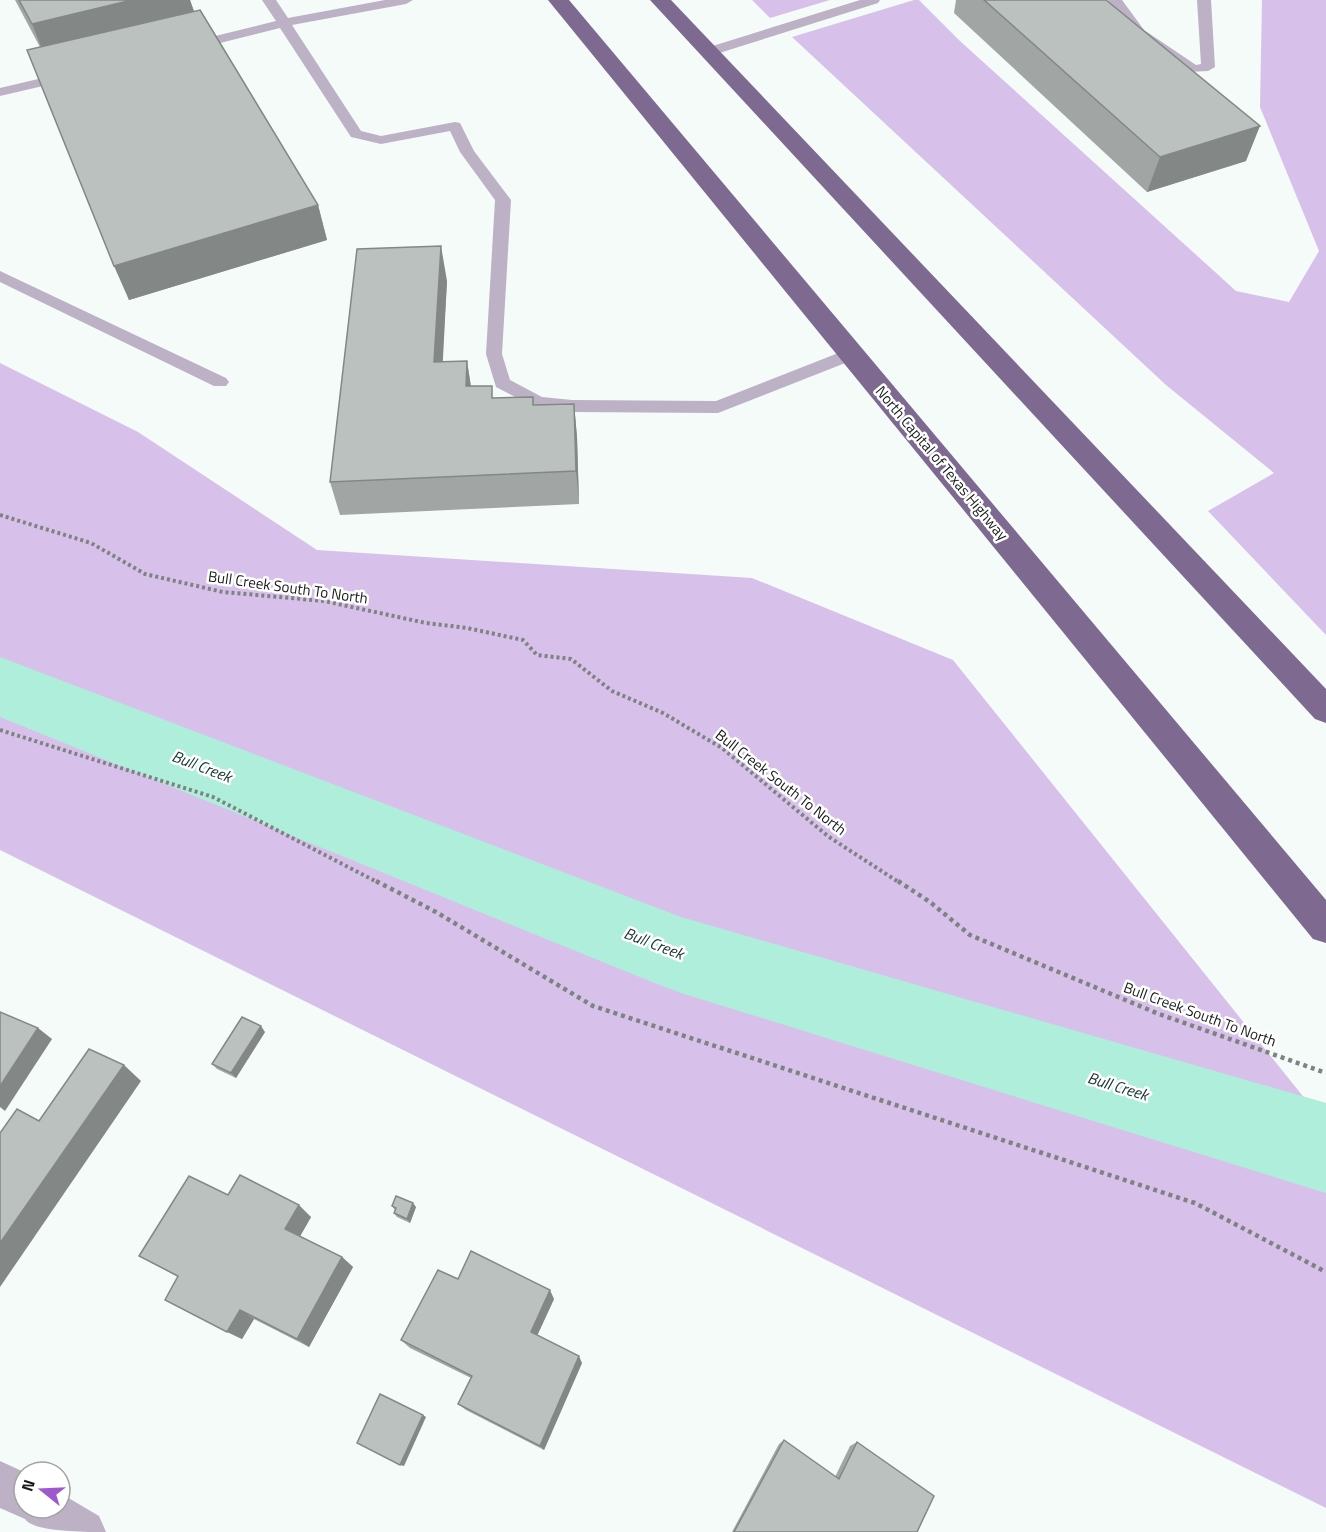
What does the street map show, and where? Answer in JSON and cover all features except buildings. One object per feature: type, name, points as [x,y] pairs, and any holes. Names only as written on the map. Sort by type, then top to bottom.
[{"type":"highway","name":"North Capital of Texas Highway","points":[[558,0],[1326,927]]},
{"type":"highway","points":[[660,0],[1326,710]]},
{"type":"street","points":[[63,1520],[83,1532]]},
{"type":"lane","points":[[268,0],[356,134],[381,140],[456,126],[467,152],[502,200],[494,354],[502,383],[518,393],[539,403],[572,406],[718,407],[852,354]]},
{"type":"lane","points":[[182,48],[376,3],[406,0]]},
{"type":"lane","points":[[708,52],[873,0]]},
{"type":"lane","points":[[1115,0],[1139,33],[1193,69],[1208,67],[1204,0]]},
{"type":"lane","points":[[0,92],[80,73]]},
{"type":"lane","points":[[0,276],[220,382]]},
{"type":"path","name":"Bull Creek South To North","points":[[0,515],[91,543],[145,574],[223,592],[324,602],[426,623],[466,628],[523,640],[537,655],[571,658],[612,692],[663,713],[722,748],[829,837],[930,902],[970,934],[1158,1014],[1326,1073]]},
{"type":"path","points":[[0,730],[213,797],[436,912],[593,1006],[1195,1203],[1326,1272]]},
{"type":"shaded area","points":[[752,0],[830,0],[770,18]]},
{"type":"shaded area","points":[[919,0],[960,41],[1236,291],[1289,302],[1319,251],[1260,107],[1262,0],[1326,0],[1326,635],[1208,511],[1274,473],[1166,385],[792,37]]},
{"type":"shaded area","points":[[0,363],[138,432],[317,550],[752,578],[953,660],[1326,1125],[1326,1508],[0,850]]},
{"type":"waterway","name":"Bull Creek","points":[[0,686],[681,955],[1326,1148]]}]
